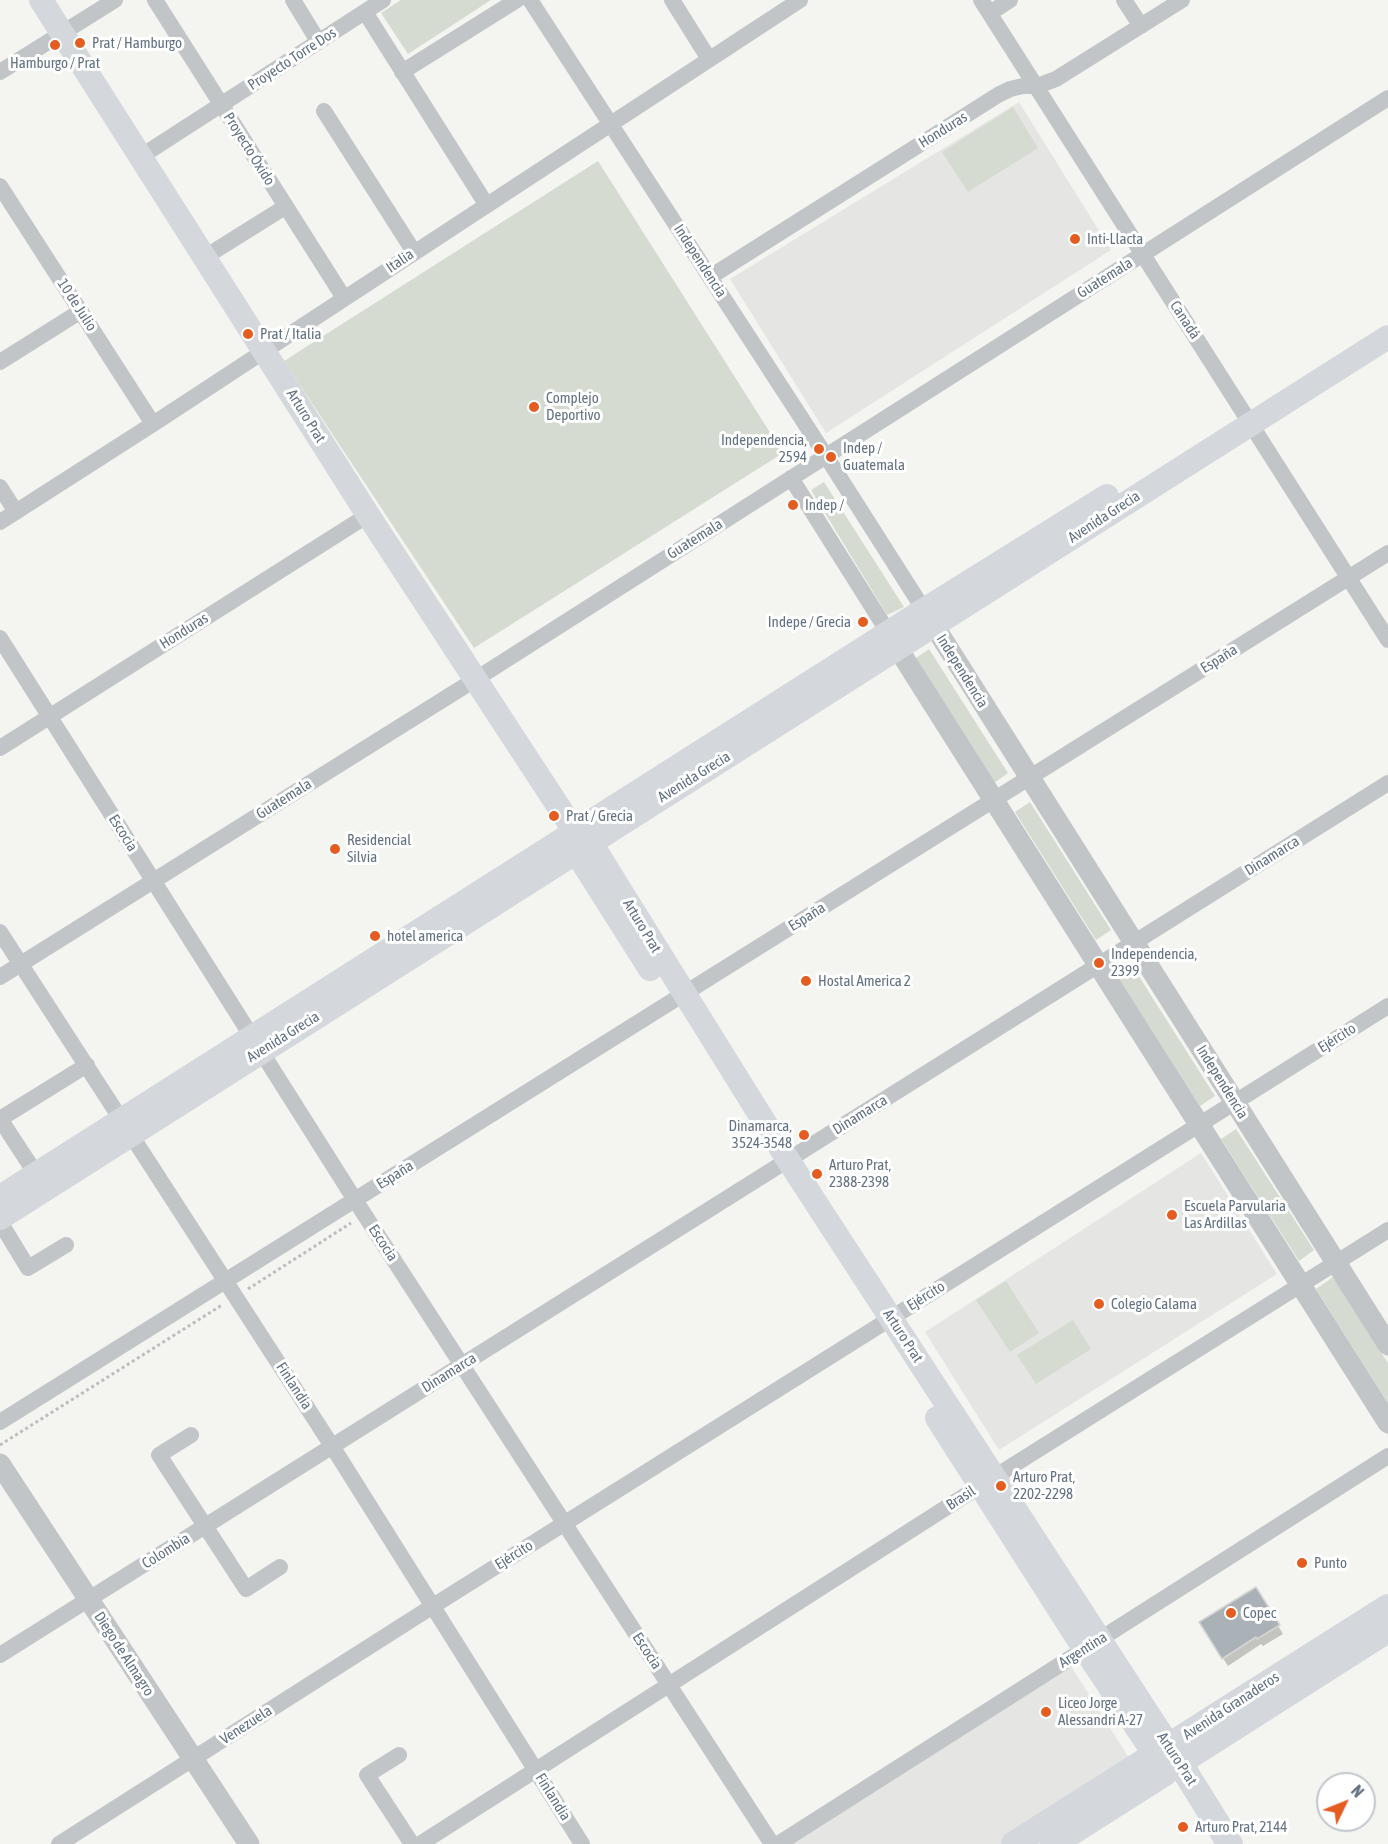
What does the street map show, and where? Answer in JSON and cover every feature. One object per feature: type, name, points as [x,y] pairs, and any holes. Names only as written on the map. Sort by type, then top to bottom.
[{"type":"main road","name":"Arturo Prat","points":[[41,0],[1092,1644],[1167,1759],[1230,1844]]},
{"type":"main road","name":"Avenida Grecia","points":[[1248,417],[1388,319]]},
{"type":"main road","name":"Avenida Grecia","points":[[0,1220],[127,1127],[257,1044],[580,842],[893,640],[1248,417],[1388,337]]},
{"type":"main road","name":"Avenida Grecia","points":[[0,1197],[36,1174],[127,1127]]},
{"type":"main road","name":"Avenida Granaderos","points":[[1053,1844],[1167,1759],[1388,1607]]},
{"type":"main road","name":"Avenida Granaderos","points":[[1014,1844],[1167,1759],[1388,1631]]},
{"type":"main road","name":"Arturo Prat","points":[[1167,1759],[1212,1844]]},
{"type":"street","points":[[0,72],[115,0]]},
{"type":"street","name":"Proyecto Óxido","points":[[155,0],[344,298]]},
{"type":"street","points":[[293,0],[318,41]]},
{"type":"street","name":"Proyecto Torre Dos","points":[[140,157],[384,0]]},
{"type":"street","points":[[402,72],[517,0]]},
{"type":"street","name":"Independencia","points":[[530,0],[826,456],[1388,1345]]},
{"type":"street","points":[[672,0],[709,59]]},
{"type":"street","name":"Italia","points":[[0,522],[800,0]]},
{"type":"street","points":[[986,6],[1010,0]]},
{"type":"street","points":[[1124,0],[1141,26]]},
{"type":"street","name":"Honduras","points":[[710,277],[998,95],[1010,89],[1037,86],[1056,79],[1182,0]]},
{"type":"street","name":"Canadá","points":[[986,6],[1388,640]]},
{"type":"street","points":[[365,12],[486,204]]},
{"type":"street","name":"Guatemala","points":[[0,977],[476,679],[1388,98]]},
{"type":"street","points":[[324,111],[414,252]]},
{"type":"street","name":"10 de Julio","points":[[0,186],[7,214],[81,311],[153,424]]},
{"type":"street","points":[[205,257],[285,207]]},
{"type":"street","points":[[0,362],[81,311]]},
{"type":"street","points":[[791,478],[1388,1423]]},
{"type":"street","points":[[0,487],[16,512]]},
{"type":"street","name":"Honduras","points":[[0,748],[368,514]]},
{"type":"street","name":"España","points":[[0,1422],[1388,553]]},
{"type":"street","name":"Escocia","points":[[0,638],[355,1200],[772,1844]]},
{"type":"street","name":"Dinamarca","points":[[332,1446],[1388,783]]},
{"type":"street","name":"Finlandia","points":[[0,932],[332,1446],[582,1844]]},
{"type":"street","name":"Ejército","points":[[433,1606],[1388,1006]]},
{"type":"street","points":[[36,1174],[0,1119],[87,1065]]},
{"type":"street","points":[[0,1220],[28,1268],[66,1245]]},
{"type":"street","name":"Brasil","points":[[420,1844],[1388,1230]]},
{"type":"street","points":[[192,1435],[159,1455],[246,1589],[280,1567]]},
{"type":"street","name":"Colombia","points":[[0,1655],[332,1446]]},
{"type":"street","name":"Argentina","points":[[778,1844],[1388,1456]]},
{"type":"street","name":"Diego de Almagro","points":[[0,1464],[249,1844]]},
{"type":"street","name":"Venezuela","points":[[59,1844],[433,1606]]},
{"type":"street","points":[[399,1755],[367,1776],[412,1844]]},
{"type":"shaded area","points":[[401,0],[491,0],[408,54],[381,13]]},
{"type":"shaded area","points":[[1019,102],[1111,250],[826,433],[730,279]]},
{"type":"shaded area","points":[[1013,107],[1038,148],[968,192],[942,152]]},
{"type":"shaded area","name":"Complejo Deportivo","points":[[598,161],[783,453],[474,648],[284,361]]},
{"type":"shaded area","points":[[824,482],[904,607],[887,615],[811,490]]},
{"type":"shaded area","points":[[929,649],[1008,773],[994,783],[916,658]]},
{"type":"shaded area","points":[[1030,802],[1111,930],[1096,940],[1015,812]]},
{"type":"shaded area","points":[[1133,967],[1215,1096],[1200,1106],[1118,977]]},
{"type":"shaded area","points":[[1236,1129],[1314,1250],[1299,1261],[1221,1139]]},
{"type":"shaded area","name":"Colegio Calama","points":[[1201,1153],[1277,1274],[999,1450],[925,1332]]},
{"type":"shaded area","points":[[1333,1277],[1388,1363],[1388,1403],[1316,1289]]},
{"type":"shaded area","points":[[1006,1281],[1039,1333],[1010,1352],[976,1300]]},
{"type":"shaded area","points":[[1073,1320],[1091,1349],[1036,1384],[1017,1355]]},
{"type":"shaded area","name":"Liceo Jorge Alessandri A-27","points":[[1069,1663],[1131,1761],[1002,1844],[788,1844]]},
{"type":"building","points":[[1256,1587],[1280,1625],[1222,1659],[1199,1622]]},
{"type":"place","name":"Prat / Hamburgo","points":[[80,43]]},
{"type":"place","name":"Hamburgo / Prat","points":[[55,45]]},
{"type":"place","name":"Inti-Llacta","points":[[1075,239]]},
{"type":"place","name":"Prat / Italia","points":[[248,334]]},
{"type":"place","name":"Complejo Deportivo","points":[[534,407]]},
{"type":"place","name":"Independencia, 2594","points":[[819,449]]},
{"type":"place","name":"Indep / Guatemala","points":[[831,457]]},
{"type":"place","name":"Indep /","points":[[793,505]]},
{"type":"place","name":"Indepe / Grecia","points":[[863,622]]},
{"type":"place","name":"Prat / Grecia","points":[[554,816]]},
{"type":"place","name":"Residencial Silvia","points":[[335,849]]},
{"type":"place","name":"hotel america","points":[[375,936]]},
{"type":"place","name":"Independencia, 2399","points":[[1099,963]]},
{"type":"place","name":"Hostal America 2","points":[[806,981]]},
{"type":"place","name":"Dinamarca, 3524-3548","points":[[804,1135]]},
{"type":"place","name":"Arturo Prat, 2388-2398","points":[[817,1174]]},
{"type":"place","name":"Escuela Parvularia Las Ardillas","points":[[1172,1215]]},
{"type":"place","name":"Colegio Calama","points":[[1099,1304]]},
{"type":"place","name":"Arturo Prat, 2202-2298","points":[[1001,1486]]},
{"type":"place","name":"Punto","points":[[1302,1563]]},
{"type":"place","name":"Copec","points":[[1231,1613]]},
{"type":"place","name":"Liceo Jorge Alessandri A-27","points":[[1046,1712]]},
{"type":"place","name":"Arturo Prat, 2144","points":[[1183,1827]]}]
